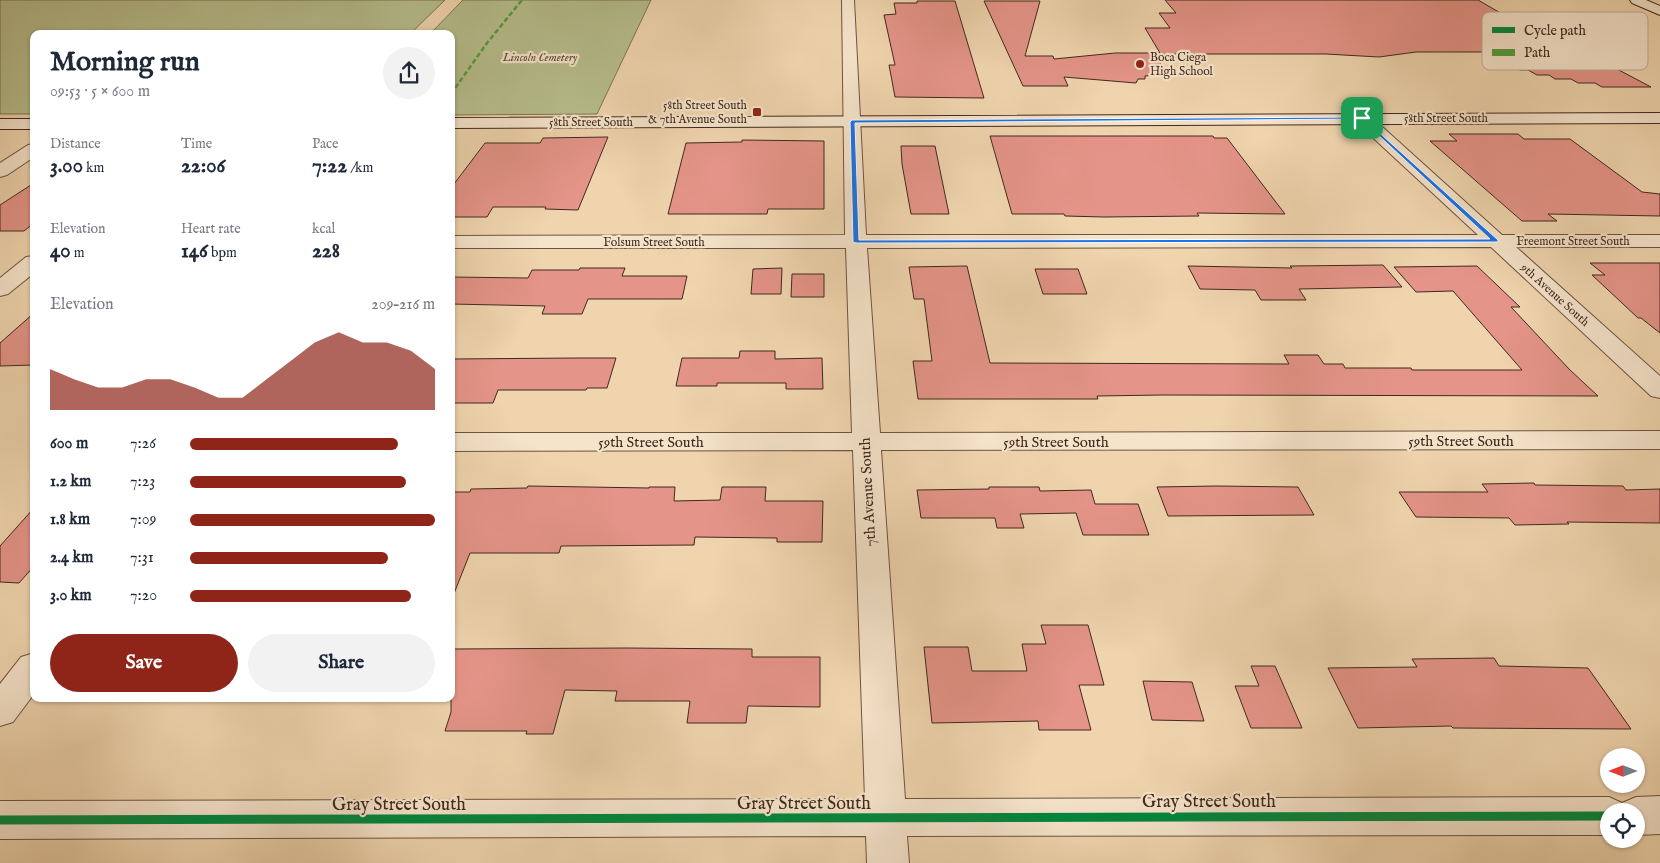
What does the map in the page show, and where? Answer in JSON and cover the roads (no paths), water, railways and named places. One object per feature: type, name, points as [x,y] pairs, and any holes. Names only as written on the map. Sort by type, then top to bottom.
[{"type":"street","name":"7th Avenue South","points":[[848,0],[865,442],[888,863]]},
{"type":"street","points":[[1636,0],[1658,9]]},
{"type":"street","name":"9th Avenue South","points":[[1362,118],[1660,390]]},
{"type":"street","name":"58th Street South","points":[[455,124],[1660,118]]},
{"type":"street","points":[[0,124],[30,124]]},
{"type":"street","points":[[0,172],[30,152]]},
{"type":"street","name":"Freemont Street South","points":[[856,242],[1660,241]]},
{"type":"street","name":"Folsum Street South","points":[[455,242],[856,242]]},
{"type":"street","points":[[0,289],[30,265]]},
{"type":"street","name":"59th Street South","points":[[455,442],[1660,440]]},
{"type":"street","points":[[0,711],[30,672]]},
{"type":"street","name":"Gray Street South","points":[[0,820],[1600,816]]},
{"type":"street","points":[[1645,816],[1660,816]]},
{"type":"place","name":"Boca Ciega High School","points":[[1140,64]]},
{"type":"place","name":"58th Street South & 7th Avenue South","points":[[757,112]]},
{"type":"park label","name":"Lincoln Cemetery","points":[[540,57]]}]
